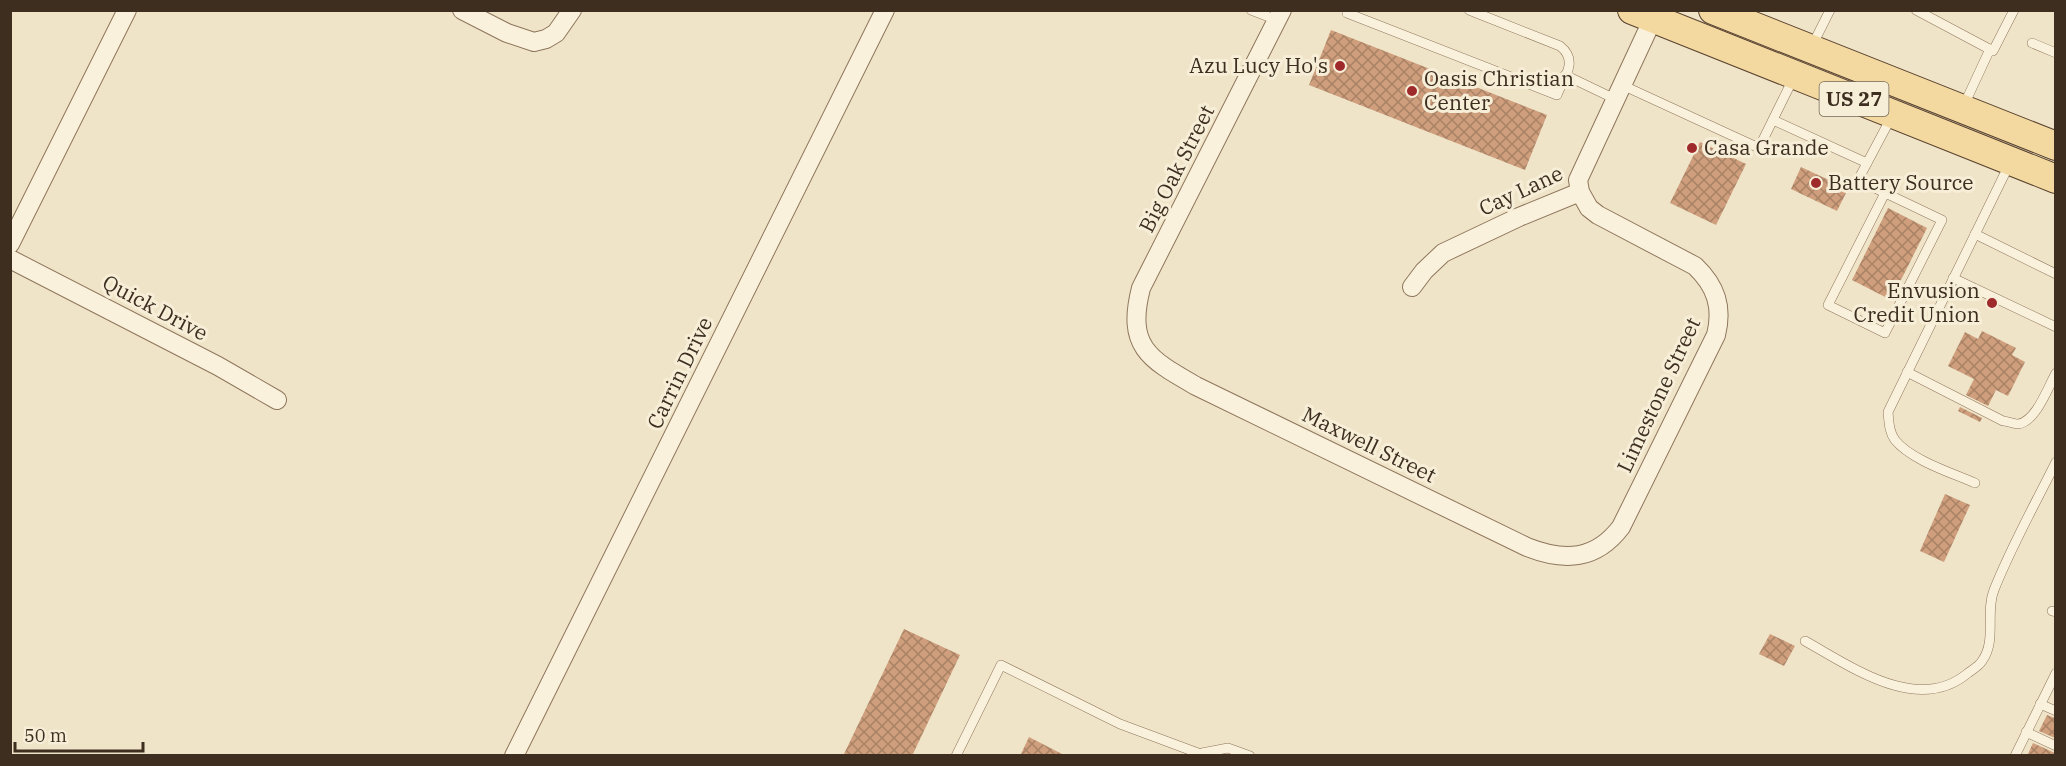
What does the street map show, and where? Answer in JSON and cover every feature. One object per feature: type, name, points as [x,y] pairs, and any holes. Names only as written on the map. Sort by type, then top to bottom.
[{"type":"main road","name":"US 27","points":[[1713,10],[2055,146]]},
{"type":"main road","name":"US 27","points":[[1647,13],[1795,76],[2055,179]]},
{"type":"street","points":[[10,244],[127,10]]},
{"type":"street","points":[[462,10],[507,33],[534,42],[556,33],[572,10]]},
{"type":"street","name":"Carrin Drive","points":[[514,756],[885,10]]},
{"type":"street","name":"Cay Lane","points":[[1412,287],[1443,253],[1519,217],[1580,192],[1578,180],[1618,92],[1647,13]]},
{"type":"street","name":"Big Oak Street","points":[[1147,352],[1139,336],[1135,316],[1141,288],[1279,15]]},
{"type":"street","name":"Limestone Street","points":[[1580,192],[1589,208],[1598,215],[1695,266],[1715,291],[1719,306],[1716,335],[1621,527],[1611,540],[1598,550],[1581,556]]},
{"type":"street","name":"Quick Drive","points":[[10,259],[218,366],[278,400]]},
{"type":"street","name":"Maxwell Street","points":[[1147,352],[1158,364],[1196,386],[1527,548],[1560,556],[1581,556]]},
{"type":"lane","points":[[1251,10],[1279,15]]},
{"type":"lane","points":[[1348,10],[1347,13],[1557,95],[1570,63],[1568,53],[1560,46],[1469,10]]},
{"type":"lane","points":[[1810,49],[1830,10]]},
{"type":"lane","points":[[1916,10],[1993,51],[2014,10]]},
{"type":"lane","points":[[2032,43],[2055,53]]},
{"type":"lane","points":[[1962,110],[1990,49]]},
{"type":"lane","points":[[1565,75],[1618,92],[1759,148],[1795,76]]},
{"type":"lane","points":[[1885,193],[1828,305],[1885,333],[1942,220],[1858,180],[1893,114]]},
{"type":"lane","points":[[1773,120],[1867,163]]},
{"type":"lane","points":[[1975,483],[1916,456],[1895,439],[1889,427],[1888,412],[2011,161]]},
{"type":"lane","points":[[1975,234],[2055,274]]},
{"type":"lane","points":[[1953,278],[2055,327]]},
{"type":"lane","points":[[1906,372],[2003,421],[2018,424],[2029,419],[2037,409],[2055,373]]},
{"type":"lane","points":[[1805,641],[1857,670],[1902,689],[1924,691],[1959,681],[1982,662],[1989,648],[1993,592],[2055,462]]},
{"type":"lane","points":[[956,756],[1001,665],[1120,724],[1204,754],[1228,748],[1250,756]]},
{"type":"lane","points":[[2015,756],[2055,676]]},
{"type":"lane","points":[[2040,704],[2055,711]]},
{"type":"lane","points":[[2026,732],[2055,746]]},
{"type":"building","points":[[1331,30],[1547,115],[1525,170],[1309,85]]},
{"type":"building","points":[[1700,142],[1746,164],[1716,225],[1670,203]]},
{"type":"building","points":[[1801,167],[1848,189],[1837,211],[1791,189]]},
{"type":"building","points":[[1888,208],[1927,228],[1891,300],[1852,280]]},
{"type":"building","points":[[1982,331],[2016,348],[2012,355],[2025,362],[2008,396],[1996,390],[1988,406],[1966,395],[1974,379],[1948,366],[1965,332],[1978,339]]},
{"type":"building","points":[[1960,407],[1982,418],[1980,422],[1958,411]]},
{"type":"building","points":[[1945,494],[1970,505],[1944,562],[1920,551]]},
{"type":"building","points":[[904,629],[960,655],[912,756],[843,756]]},
{"type":"building","points":[[1770,634],[1795,646],[1784,666],[1759,654]]},
{"type":"building","points":[[2047,715],[2055,718],[2055,738],[2039,731]]},
{"type":"building","points":[[1029,737],[1066,756],[1020,756]]},
{"type":"building","points":[[2033,743],[2055,753],[2055,756],[2027,756]]},
{"type":"place","name":"Azu Lucy Ho's","points":[[1340,66]]},
{"type":"place","name":"Oasis Christian Center","points":[[1412,91]]},
{"type":"place","name":"Casa Grande","points":[[1692,148]]},
{"type":"place","name":"Battery Source","points":[[1816,183]]},
{"type":"place","name":"Envusion Credit Union","points":[[1992,303]]}]
